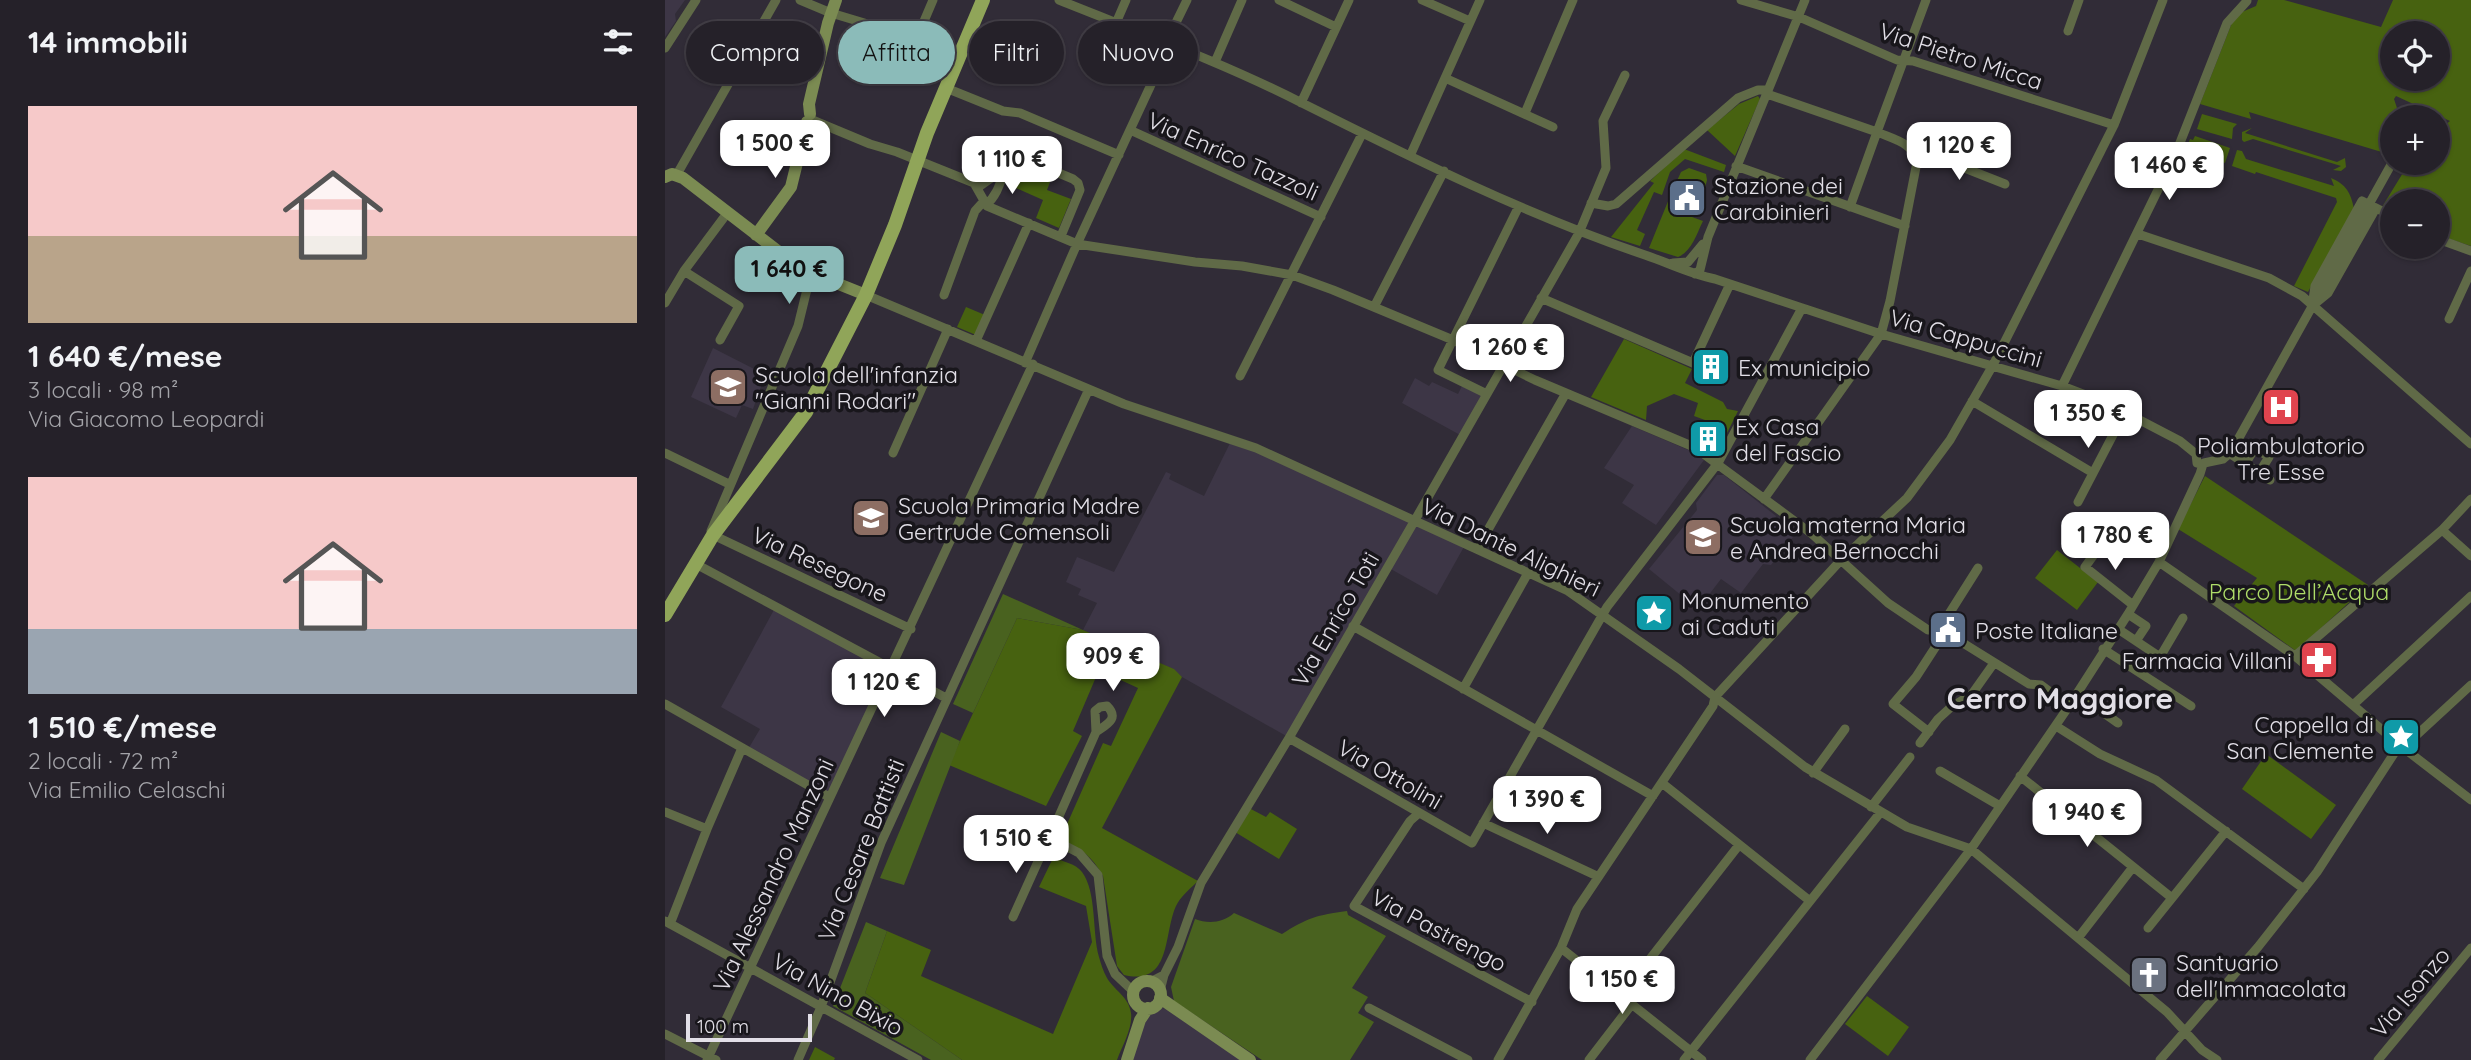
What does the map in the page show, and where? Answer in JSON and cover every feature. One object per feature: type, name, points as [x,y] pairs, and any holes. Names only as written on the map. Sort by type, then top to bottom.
[{"type":"main road","points":[[666,609],[709,540],[803,418],[866,295],[927,133],[983,0]]},
{"type":"street","points":[[665,48],[697,0]]},
{"type":"street","points":[[776,0],[670,176],[683,178],[811,273],[866,295]]},
{"type":"street","points":[[800,0],[856,21]]},
{"type":"street","points":[[757,235],[791,187],[836,0]]},
{"type":"street","points":[[924,21],[933,0]]},
{"type":"street","name":"Via Cappuccini","points":[[1059,0],[1111,21]]},
{"type":"street","points":[[1117,21],[1126,0]]},
{"type":"street","name":"Via Alessandro Manzoni","points":[[1177,21],[1187,0]]},
{"type":"street","points":[[1215,62],[1242,0]]},
{"type":"street","points":[[1279,0],[1336,27]]},
{"type":"street","points":[[1301,103],[1349,0]]},
{"type":"street","points":[[1422,0],[1470,22]]},
{"type":"street","points":[[1410,156],[1480,0]]},
{"type":"street","points":[[1525,113],[1573,0]]},
{"type":"street","name":"Via Pietro Micca","points":[[1741,0],[1799,17],[1897,60],[1913,61],[2114,125]]},
{"type":"street","points":[[1693,266],[1708,237],[1805,0]]},
{"type":"street","points":[[1850,207],[1926,0]]},
{"type":"street","points":[[2068,31],[2079,0]]},
{"type":"street","points":[[1498,1060],[1561,948],[1577,909],[1713,706],[1715,697],[1841,560],[1907,498],[1950,440],[1993,365],[2114,125],[2163,0]]},
{"type":"street","points":[[2062,386],[2176,153],[2227,23],[2249,1]]},
{"type":"street","points":[[955,50],[961,52]]},
{"type":"street","name":"Via Cappuccini","points":[[1198,55],[1579,233],[1671,263],[1693,266],[1715,279],[1881,334],[2062,386],[2109,404],[2180,441],[2201,461]]},
{"type":"street","points":[[1415,520],[1579,233],[1606,168],[1603,121],[1625,75]]},
{"type":"street","points":[[1444,78],[1553,127]]},
{"type":"street","name":"Via Alessandro Manzoni","points":[[711,1059],[829,797],[911,629],[1029,364],[1077,244],[1151,84]]},
{"type":"street","points":[[946,88],[1003,111],[1020,113],[1119,155]]},
{"type":"street","points":[[1591,203],[1608,206],[1616,204],[1738,98],[1758,90],[1877,132],[1909,146],[1915,153],[1917,162],[1905,226],[1881,334],[1764,499]]},
{"type":"street","points":[[807,117],[974,183],[985,203],[1077,244],[1291,275],[1453,340],[1566,393],[1694,447],[1812,534],[1888,603],[1928,629],[1942,630],[2029,684],[2041,685],[2069,706]]},
{"type":"street","name":"Via Enrico Tazzoli","points":[[1130,130],[1321,217]]},
{"type":"street","points":[[1240,376],[1362,134]]},
{"type":"street","points":[[1915,153],[1924,152],[2005,184]]},
{"type":"street","points":[[944,295],[975,211],[998,190],[1005,168],[1010,158],[1015,155],[1076,181],[1080,190],[1061,236]]},
{"type":"street","points":[[1736,166],[1905,226]]},
{"type":"street","points":[[977,188],[1005,168]]},
{"type":"street","points":[[1374,307],[1444,171]]},
{"type":"street","points":[[1810,1060],[1971,849],[2077,694],[2158,562],[2201,461],[2223,459],[2229,453],[2385,175]]},
{"type":"street","points":[[2369,205],[2380,210]]},
{"type":"street","points":[[1487,394],[1438,370],[1519,206]]},
{"type":"street","points":[[665,303],[684,271],[727,212]]},
{"type":"street","points":[[976,341],[1029,223]]},
{"type":"street","points":[[2138,234],[2269,278],[2302,296],[2471,444]]},
{"type":"street","points":[[2450,243],[2471,251]]},
{"type":"street","points":[[684,271],[739,306],[720,340]]},
{"type":"street","points":[[2449,319],[2471,271]]},
{"type":"street","points":[[709,540],[729,484],[798,326],[811,273]]},
{"type":"street","points":[[1541,298],[1693,363],[1730,284]]},
{"type":"street","name":"Via Dante Alighieri","points":[[866,295],[1124,404],[1256,448],[1568,591],[1715,697],[1813,773],[1906,827],[1971,849]]},
{"type":"street","points":[[1597,876],[1483,823],[1602,614],[1718,463],[1802,308]]},
{"type":"street","points":[[893,453],[948,329]]},
{"type":"street","name":"Via Cesare Battisti","points":[[798,1060],[821,1007],[881,843],[1087,389]]},
{"type":"street","points":[[1477,549],[1566,393]]},
{"type":"street","points":[[1972,401],[2094,472]]},
{"type":"street","points":[[2078,502],[2126,412]]},
{"type":"street","points":[[2245,464],[2255,448],[2269,457],[2259,473]]},
{"type":"street","points":[[665,453],[729,484]]},
{"type":"street","points":[[2229,453],[2270,480]]},
{"type":"street","points":[[2295,656],[2442,530],[2471,499]]},
{"type":"street","name":"Via Enrico Toti","points":[[1155,1002],[1201,883],[1289,738],[1415,520]]},
{"type":"street","points":[[2442,530],[2471,556]]},
{"type":"street","points":[[2106,538],[2085,567],[2146,626],[2136,641]]},
{"type":"street","name":"Via Resegone","points":[[709,540],[911,629]]},
{"type":"street","points":[[2158,562],[2295,656],[2401,746],[2471,800]]},
{"type":"street","points":[[694,563],[946,698]]},
{"type":"street","points":[[1929,732],[1893,704],[1916,677],[1940,640],[1942,625],[1978,568]]},
{"type":"street","points":[[1463,689],[1528,573]]},
{"type":"street","points":[[2353,705],[2471,596]]},
{"type":"street","points":[[2118,629],[2160,657],[2183,618]]},
{"type":"street","points":[[1353,626],[1653,796]]},
{"type":"street","points":[[2103,649],[2191,706]]},
{"type":"street","points":[[1920,743],[1950,708],[1972,694],[1994,663]]},
{"type":"street","points":[[2160,1060],[2258,947],[2304,888],[2395,752],[2471,685]]},
{"type":"street","points":[[2077,694],[2118,723]]},
{"type":"street","points":[[665,704],[829,797]]},
{"type":"street","points":[[2056,726],[2099,754],[2156,780],[2304,888]]},
{"type":"street","points":[[1813,773],[1845,729]]},
{"type":"street","points":[[1054,837],[1096,732]]},
{"type":"street","name":"Via Ottolini","points":[[1289,738],[1472,844],[1483,823]]},
{"type":"street","points":[[668,923],[742,748]]},
{"type":"street","points":[[1684,1060],[1810,901],[1876,810],[1910,757]]},
{"type":"street","points":[[1940,771],[2000,806]]},
{"type":"street","points":[[2020,776],[2172,898]]},
{"type":"street","points":[[1662,783],[1810,901]]},
{"type":"street","points":[[665,812],[707,829]]},
{"type":"street","name":"Via Pastrengo","points":[[1419,813],[1410,821],[1354,906],[1532,1002]]},
{"type":"street","points":[[2148,928],[2226,831]]},
{"type":"street","points":[[1013,917],[1045,846],[1041,840],[1046,832],[1079,853],[1098,875],[1107,956],[1115,974],[1131,986],[1133,999],[1155,1002],[1250,1060]]},
{"type":"street","points":[[1621,996],[1739,845]]},
{"type":"street","points":[[1971,849],[2167,1012],[2202,1050],[2217,1060]]},
{"type":"street","points":[[2078,938],[2133,867]]},
{"type":"street","name":"Via Nino Bixio","points":[[668,923],[918,1060]]},
{"type":"street","points":[[1561,948],[1702,1060]]},
{"type":"street","name":"Via Isonzo","points":[[2378,1060],[2471,948]]},
{"type":"street","points":[[1150,982],[1164,975]]},
{"type":"street","points":[[1127,1060],[1140,1020],[1155,1002],[1157,985],[1143,981],[1131,986]]},
{"type":"street","points":[[1588,1060],[1632,1004]]},
{"type":"street","points":[[1369,1008],[1468,1060]]},
{"type":"street","points":[[665,1034],[711,1059]]},
{"type":"shaded area","points":[[665,0],[685,0],[675,14],[676,21],[665,37]]},
{"type":"shaded area","name":"Scuola dell'infanzia \"Gianni Rodari\"","points":[[713,348],[768,376],[764,378],[753,409],[742,405],[736,418],[691,397]]},
{"type":"shaded area","points":[[1415,378],[1429,386],[1432,382],[1458,394],[1463,384],[1485,394],[1462,436],[1402,403]]},
{"type":"shaded area","points":[[1632,426],[1693,452],[1704,460],[1656,525],[1622,503],[1634,485],[1604,468]]},
{"type":"shaded area","points":[[1231,441],[1413,521],[1288,737],[1182,677],[1173,669],[1083,630],[1097,603],[1078,595],[1081,589],[1066,582],[1077,557],[1114,572],[1166,472],[1171,474],[1169,479],[1204,496]]},
{"type":"shaded area","points":[[1717,475],[1724,475],[1776,516],[1774,522],[1793,537],[1771,565],[1763,564],[1741,593],[1721,579],[1698,609],[1649,569],[1697,510],[1696,503]]},
{"type":"shaded area","points":[[1416,522],[1465,545],[1437,595],[1389,568]]},
{"type":"shaded area","points":[[775,608],[889,669],[829,795],[747,751],[760,729],[721,707]]},
{"type":"shaded area","points":[[1158,1006],[1183,1016],[1247,1060],[1129,1060],[1150,1010]]},
{"type":"green space","points":[[2258,0],[2284,0],[2380,27],[2380,91],[2450,91],[2450,21],[2384,21],[2393,0],[2471,0],[2471,246],[2450,239],[2450,189],[2393,189],[2402,175],[2450,175],[2450,105],[2415,105],[2396,96],[2396,105],[2380,105],[2380,151],[2249,112],[2251,119],[2200,104],[2235,15],[2256,6]]},
{"type":"green space","points":[[1758,96],[1760,99],[1735,156],[1707,130],[1739,104]]},
{"type":"green space","points":[[2202,114],[2237,124],[2233,128],[2232,139],[2197,129]]},
{"type":"green space","points":[[2252,128],[2245,133],[2337,162],[2345,158],[2346,167],[2341,171],[2333,170],[2341,166],[2253,139],[2244,142],[2242,132]]},
{"type":"green space","points":[[2195,136],[2230,148],[2225,163],[2202,155],[2200,161],[2184,155],[2190,139],[2193,140]]},
{"type":"green space","points":[[1684,149],[1726,165],[1724,172],[1685,159],[1670,172],[1662,195],[1654,192],[1637,230],[1645,234],[1640,246],[1611,237],[1654,183],[1650,181]]},
{"type":"green space","points":[[2237,150],[2242,151],[2246,159],[2334,186],[2331,178],[2341,183],[2349,194],[2354,209],[2308,292],[2294,286],[2337,202],[2336,198],[2232,166]]},
{"type":"green space","points":[[1019,163],[1052,177],[1047,190],[1071,199],[1059,228],[1036,218],[1043,200],[1009,185]]},
{"type":"green space","points":[[1689,168],[1706,174],[1705,188],[1685,180],[1682,188],[1675,185],[1681,172]]},
{"type":"green space","points":[[1677,192],[1680,194],[1676,203],[1695,210],[1692,217],[1703,221],[1690,247],[1678,257],[1649,248],[1671,194],[1675,195]]},
{"type":"green space","points":[[966,307],[985,315],[976,335],[957,327]]},
{"type":"green space","points":[[1624,339],[1692,369],[1685,383],[1723,402],[1727,409],[1738,411],[1727,433],[1713,423],[1694,416],[1698,403],[1674,394],[1647,406],[1646,420],[1591,397]]},
{"type":"green space","name":"Parco Dell’Acqua","points":[[2205,476],[2368,585],[2296,651],[2234,606],[2257,578],[2178,529]]},
{"type":"green space","points":[[2057,550],[2098,582],[2077,610],[2035,578]]},
{"type":"green space","points":[[1003,594],[1083,630],[1017,618],[973,713],[953,704]]},
{"type":"green space","points":[[1017,618],[1083,630],[1174,669],[1182,677],[1102,828],[1198,881],[1176,906],[1163,956],[1151,973],[1139,976],[1124,975],[1117,966],[1103,876],[1085,854],[1060,840],[1103,743],[1111,746],[1138,688],[1099,670],[1073,731],[1082,736],[1046,806],[949,765]]},
{"type":"green space","points":[[941,732],[960,741],[904,885],[880,878]]},
{"type":"green space","points":[[2266,754],[2336,805],[2311,839],[2242,789]]},
{"type":"green space","points":[[1249,808],[1266,817],[1270,812],[1297,829],[1279,859],[1235,832]]},
{"type":"green space","points":[[1053,858],[1076,867],[1087,880],[1101,965],[1107,978],[1130,1007],[1130,1025],[1117,1060],[962,1060],[865,993],[887,931],[931,950],[921,976],[1053,1034],[1092,942],[1086,906],[1039,887]]},
{"type":"green space","points":[[1347,911],[1348,915],[1386,936],[1352,988],[1368,997],[1358,1013],[1374,1022],[1350,1060],[1262,1060],[1174,1001],[1171,987],[1195,919],[1215,922],[1234,913],[1282,934],[1313,918]]},
{"type":"green space","points":[[866,922],[887,931],[865,993],[962,1060],[931,1060],[833,1006]]},
{"type":"green space","points":[[1867,996],[1909,1027],[1888,1056],[1845,1024]]},
{"type":"green space","points":[[815,1047],[835,1058],[834,1060],[809,1060]]},
{"type":"place","name":"Stazione dei Carabinieri","points":[[1687,198]]},
{"type":"place","name":"Ex municipio","points":[[1711,367]]},
{"type":"place","name":"Scuola dell'infanzia \"Gianni Rodari\"","points":[[728,387]]},
{"type":"place","name":"Poliambulatorio Tre Esse","points":[[2281,407]]},
{"type":"place","name":"Ex Casa del Fascio","points":[[1708,439]]},
{"type":"place","name":"Scuola Primaria Madre Gertrude Comensoli","points":[[871,518]]},
{"type":"place","name":"Scuola materna Maria e Andrea Bernocchi","points":[[1703,537]]},
{"type":"place","name":"Monumento ai Caduti","points":[[1654,613]]},
{"type":"place","name":"Poste Italiane","points":[[1948,630]]},
{"type":"place","name":"Farmacia Villani","points":[[2319,660]]},
{"type":"place","name":"Cappella di San Clemente","points":[[2401,737]]},
{"type":"place","name":"Santuario dell'Immacolata","points":[[2149,975]]},
{"type":"district","name":"Cerro Maggiore","points":[[2060,698]]}]
